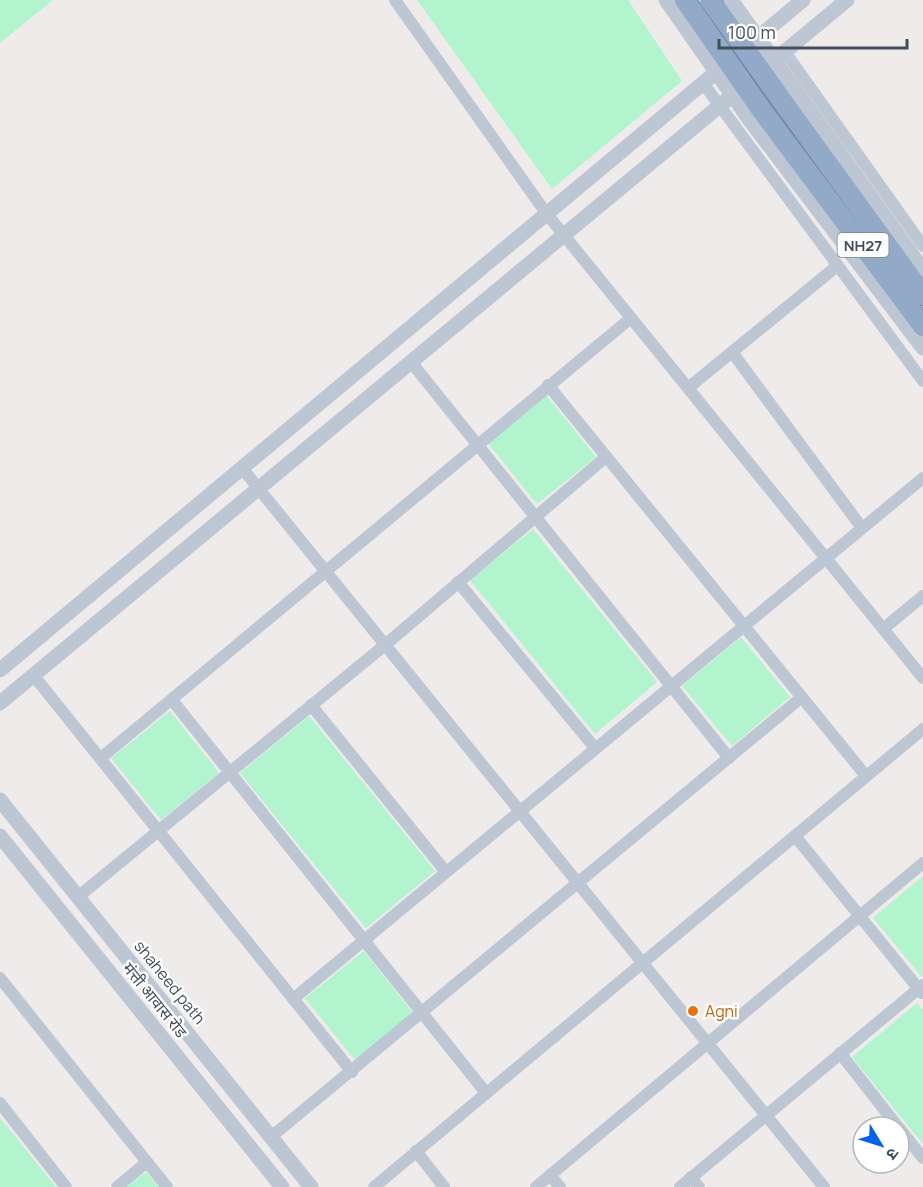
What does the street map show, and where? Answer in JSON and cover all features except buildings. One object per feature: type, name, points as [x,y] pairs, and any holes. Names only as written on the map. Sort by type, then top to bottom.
[{"type":"highway","name":"NH27","points":[[685,0],[756,115],[802,164],[923,326]]},
{"type":"highway","name":"NH27","points":[[710,0],[787,93],[818,152],[923,295]]},
{"type":"street","points":[[395,0],[546,213],[923,678]]},
{"type":"street","points":[[666,0],[756,115],[923,348]]},
{"type":"street","points":[[731,0],[787,93],[923,270]]},
{"type":"street","points":[[0,670],[803,0]]},
{"type":"street","points":[[0,704],[848,0]]},
{"type":"street","points":[[785,52],[923,246]]},
{"type":"street","points":[[702,84],[923,381]]},
{"type":"street","points":[[688,388],[837,266]]},
{"type":"street","points":[[102,758],[631,318]]},
{"type":"street","points":[[732,352],[862,528]]},
{"type":"street","points":[[411,362],[729,758]]},
{"type":"street","points":[[548,386],[866,776]]},
{"type":"street","points":[[79,896],[385,645],[606,457]]},
{"type":"street","points":[[242,468],[824,1187]]},
{"type":"street","points":[[293,999],[923,478]]},
{"type":"street","points":[[458,582],[595,748]]},
{"type":"street","points":[[883,629],[923,596]]},
{"type":"street","points":[[34,676],[352,1072]]},
{"type":"street","points":[[271,1137],[802,697]]},
{"type":"street","points":[[171,700],[486,1093]]},
{"type":"street","points":[[311,705],[446,872]]},
{"type":"street","points":[[374,1187],[923,729]]},
{"type":"street","name":"shaheed path","points":[[0,800],[311,1187]]},
{"type":"street","points":[[680,1187],[695,1182],[766,1115],[921,989],[795,836]]},
{"type":"street","name":"मंत्ती आवास रोड","points":[[1,838],[282,1187]]},
{"type":"street","points":[[536,1187],[923,863]]},
{"type":"street","points":[[0,978],[167,1187]]},
{"type":"street","points":[[840,1053],[889,1115]]},
{"type":"street","points":[[0,1103],[66,1187]]},
{"type":"street","points":[[911,1143],[923,1158]]},
{"type":"street","points":[[416,1151],[444,1187]]},
{"type":"street","points":[[117,1187],[147,1162]]},
{"type":"street","points":[[550,1175],[560,1187]]},
{"type":"green space","points":[[0,0],[53,0],[0,43]]},
{"type":"green space","points":[[417,0],[628,0],[682,81],[552,189]]},
{"type":"green space","points":[[546,395],[596,457],[537,504],[488,443]]},
{"type":"green space","points":[[533,529],[657,682],[595,734],[470,580]]},
{"type":"green space","points":[[741,637],[790,697],[732,746],[682,686]]},
{"type":"green space","points":[[170,711],[219,773],[161,820],[111,758]]},
{"type":"green space","points":[[309,716],[435,871],[366,928],[240,773]]},
{"type":"green space","points":[[923,876],[923,977],[922,977],[873,918]]},
{"type":"green space","points":[[364,951],[413,1013],[355,1060],[305,998]]},
{"type":"green space","points":[[917,1003],[923,1010],[923,1144],[911,1129],[911,1115],[899,1115],[852,1057]]},
{"type":"green space","points":[[0,1118],[56,1187],[0,1187]]},
{"type":"green space","points":[[146,1172],[158,1187],[127,1187]]},
{"type":"place","name":"Agni","points":[[693,1011]]}]
